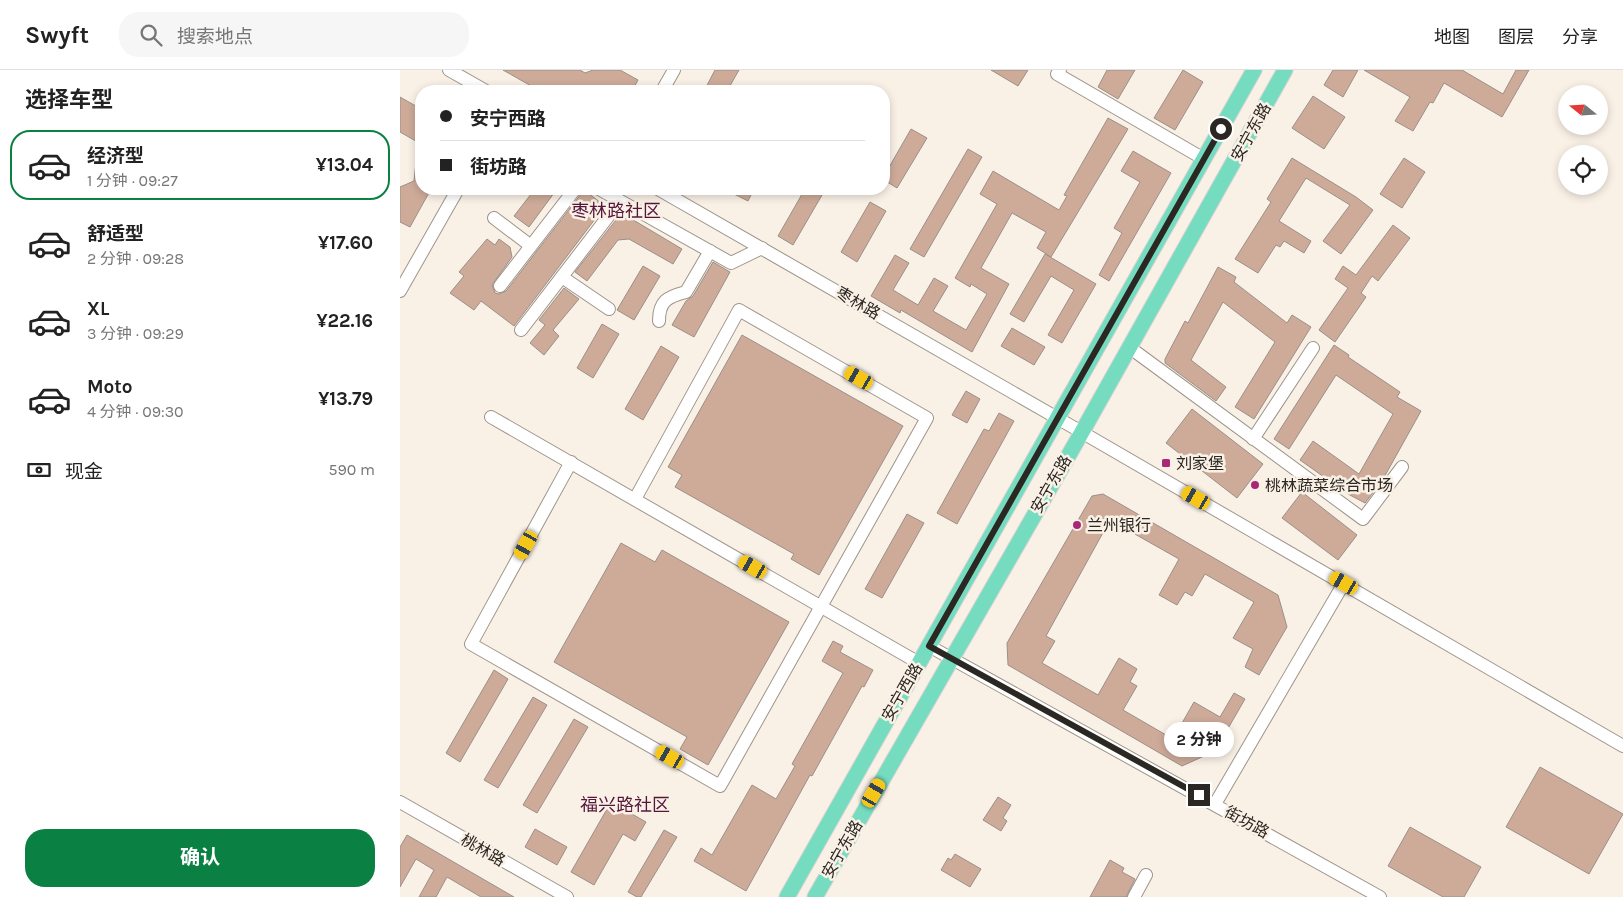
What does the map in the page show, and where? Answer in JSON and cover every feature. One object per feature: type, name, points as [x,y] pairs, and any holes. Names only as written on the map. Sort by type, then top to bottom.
[{"type":"main road","name":"安宁西路","points":[[787,897],[1254,70]]},
{"type":"main road","name":"安宁东路","points":[[815,897],[1082,432],[1285,70]]},
{"type":"street","points":[[449,70],[475,85]]},
{"type":"street","points":[[665,85],[674,70]]},
{"type":"street","points":[[1060,70],[1057,74],[1204,159]]},
{"type":"street","points":[[400,291],[455,195]]},
{"type":"street","points":[[500,286],[570,195]]},
{"type":"street","points":[[610,195],[732,263],[762,248]]},
{"type":"street","name":"枣林路","points":[[669,195],[1059,418],[1623,746]]},
{"type":"street","points":[[521,330],[620,201]]},
{"type":"street","points":[[494,218],[532,246]]},
{"type":"street","points":[[659,321],[659,310],[662,302],[686,292],[710,251]]},
{"type":"street","points":[[562,277],[609,309]]},
{"type":"street","points":[[571,462],[471,644],[720,786],[927,418],[740,310],[635,500]]},
{"type":"street","points":[[1129,347],[1363,519],[1402,467]]},
{"type":"street","points":[[1253,439],[1313,348]]},
{"type":"street","points":[[491,417],[920,663]]},
{"type":"street","points":[[1215,804],[1344,583]]},
{"type":"street","name":"街坊路","points":[[929,646],[1380,897]]},
{"type":"street","name":"桃林路","points":[[400,802],[566,897]]},
{"type":"street","points":[[1134,897],[1146,875]]},
{"type":"building","points":[[503,70],[580,70],[585,73],[593,70],[620,70],[638,80],[635,85],[529,85]]},
{"type":"building","points":[[715,70],[739,70],[730,85],[707,85]]},
{"type":"building","points":[[991,70],[1028,70],[1018,86]]},
{"type":"building","points":[[1107,70],[1135,70],[1118,99],[1098,87]]},
{"type":"building","points":[[1183,70],[1203,82],[1175,130],[1154,118]]},
{"type":"building","points":[[1333,70],[1358,70],[1343,97],[1324,85]]},
{"type":"building","points":[[1364,70],[1462,70],[1503,94],[1516,70],[1529,70],[1502,117],[1444,83],[1433,103],[1430,102],[1413,131],[1395,121],[1410,97]]},
{"type":"building","points":[[1313,96],[1345,117],[1324,149],[1292,128]]},
{"type":"building","points":[[400,97],[415,106],[415,141],[400,132]]},
{"type":"building","points":[[1108,118],[1128,129],[1051,257],[1037,248],[1046,232],[1012,213],[981,268],[1009,284],[972,352],[901,310],[900,313],[871,296],[895,255],[909,263],[893,290],[918,305],[934,278],[948,286],[933,311],[966,330],[987,294],[971,284],[970,287],[955,278],[997,204],[980,194],[993,171],[1059,210],[1067,196],[1064,195]]},
{"type":"building","points":[[911,129],[927,138],[897,188],[890,184],[890,166]]},
{"type":"building","points":[[968,149],[982,157],[924,257],[910,249]]},
{"type":"building","points":[[1133,151],[1171,173],[1109,281],[1099,275],[1122,233],[1114,228],[1140,182],[1121,171]]},
{"type":"building","points":[[1292,158],[1356,197],[1373,210],[1341,254],[1323,241],[1350,205],[1306,178],[1279,221],[1311,241],[1304,253],[1284,241],[1280,247],[1276,245],[1258,273],[1235,259],[1271,202],[1267,199]]},
{"type":"building","points":[[1404,158],[1425,172],[1402,208],[1380,194]]},
{"type":"building","points":[[415,172],[415,195],[428,195],[410,227],[400,222],[400,187],[414,181]]},
{"type":"building","points":[[530,195],[553,195],[529,227],[514,216]]},
{"type":"building","points":[[580,195],[591,195],[605,206],[514,326],[481,301],[474,310],[450,293],[464,276],[459,272],[487,239],[495,245],[499,239],[510,247],[512,257],[492,285],[495,293],[499,294],[506,291]]},
{"type":"building","points":[[736,195],[751,195],[748,201]]},
{"type":"building","points":[[802,195],[822,195],[793,245],[778,236]]},
{"type":"building","points":[[870,202],[886,211],[857,262],[841,252]]},
{"type":"building","points":[[630,218],[682,249],[673,264],[629,239],[618,240],[587,281],[575,272],[616,220]]},
{"type":"building","points":[[1393,225],[1410,238],[1378,281],[1372,276],[1361,293],[1366,297],[1335,342],[1319,330],[1348,288],[1335,279],[1343,266],[1356,275]]},
{"type":"building","points":[[1045,254],[1096,284],[1062,343],[1048,335],[1074,290],[1051,276],[1024,322],[1010,314]]},
{"type":"building","points":[[713,262],[730,272],[694,337],[672,325],[686,301],[693,296]]},
{"type":"building","points":[[643,266],[660,276],[634,320],[617,310]]},
{"type":"building","points":[[1218,267],[1236,277],[1234,282],[1287,323],[1292,315],[1311,327],[1254,419],[1235,407],[1275,342],[1223,302],[1191,360],[1226,387],[1216,401],[1165,363],[1165,359],[1185,321],[1188,323]]},
{"type":"building","points":[[564,288],[579,299],[553,330],[559,336],[544,355],[530,343],[545,325],[539,320]]},
{"type":"building","points":[[602,324],[619,334],[593,378],[577,368]]},
{"type":"building","points":[[1012,328],[1045,347],[1034,365],[1001,346]]},
{"type":"building","points":[[742,335],[903,426],[819,575],[791,559],[794,554],[675,487],[682,475],[668,467]]},
{"type":"building","points":[[1334,345],[1349,355],[1348,357],[1400,392],[1397,397],[1421,411],[1382,481],[1365,503],[1348,494],[1300,460],[1313,441],[1359,474],[1393,414],[1336,375],[1289,449],[1274,439]]},
{"type":"building","points":[[661,346],[679,357],[643,420],[625,409]]},
{"type":"building","points":[[966,391],[980,399],[967,423],[952,415]]},
{"type":"building","points":[[1192,409],[1263,464],[1237,498],[1166,443]]},
{"type":"building","points":[[999,413],[1014,421],[957,524],[937,513],[984,429],[989,431]]},
{"type":"building","points":[[1302,492],[1357,535],[1338,560],[1282,518]]},
{"type":"building","points":[[1103,494],[1278,595],[1287,627],[1259,675],[1245,667],[1253,649],[1233,638],[1254,602],[1205,574],[1192,596],[1185,592],[1177,605],[1159,595],[1179,559],[1110,520],[1046,636],[1055,641],[1042,663],[1098,695],[1119,658],[1137,669],[1130,682],[1137,686],[1123,710],[1173,739],[1194,702],[1220,717],[1234,693],[1245,699],[1215,751],[1182,766],[1008,665],[1007,643],[1092,496]]},
{"type":"building","points":[[907,514],[924,523],[882,598],[865,589]]},
{"type":"building","points":[[621,543],[655,562],[662,550],[789,622],[708,765],[680,749],[687,737],[554,662]]},
{"type":"building","points":[[833,641],[843,646],[840,652],[873,670],[864,687],[862,686],[812,776],[810,775],[746,891],[694,861],[701,848],[712,855],[752,785],[776,799],[795,766],[792,764],[843,673],[822,661]]},
{"type":"building","points":[[494,670],[508,679],[460,762],[446,753]]},
{"type":"building","points":[[533,697],[547,705],[498,788],[484,780]]},
{"type":"building","points":[[574,719],[588,727],[537,813],[523,805]]},
{"type":"building","points":[[1540,767],[1623,814],[1589,874],[1506,827]]},
{"type":"building","points":[[998,797],[1011,805],[1003,818],[1007,821],[1001,831],[983,820]]},
{"type":"building","points":[[611,802],[646,822],[635,841],[623,834],[594,885],[571,872]]},
{"type":"building","points":[[1410,827],[1481,867],[1464,897],[1443,897],[1388,866]]},
{"type":"building","points":[[535,829],[567,847],[557,865],[525,847]]},
{"type":"building","points":[[664,830],[677,837],[641,897],[637,897],[628,892]]},
{"type":"building","points":[[407,835],[514,897],[481,897],[447,877],[436,897],[419,897],[434,870],[416,859],[400,887],[400,847]]},
{"type":"building","points":[[955,854],[981,869],[970,887],[941,870],[948,858],[951,860]]},
{"type":"building","points":[[1110,860],[1124,868],[1122,872],[1135,879],[1126,897],[1090,897]]},
{"type":"place","name":"刘家堡","points":[[1166,463]]},
{"type":"place","name":"桃林蔬菜综合市场","points":[[1255,485]]},
{"type":"place","name":"兰州银行","points":[[1077,525]]},
{"type":"district","name":"枣林路社区","points":[[616,211]]},
{"type":"district","name":"福兴路社区","points":[[625,805]]},
{"type":"route","points":[[1199,795],[929,646],[1221,129]]}]
